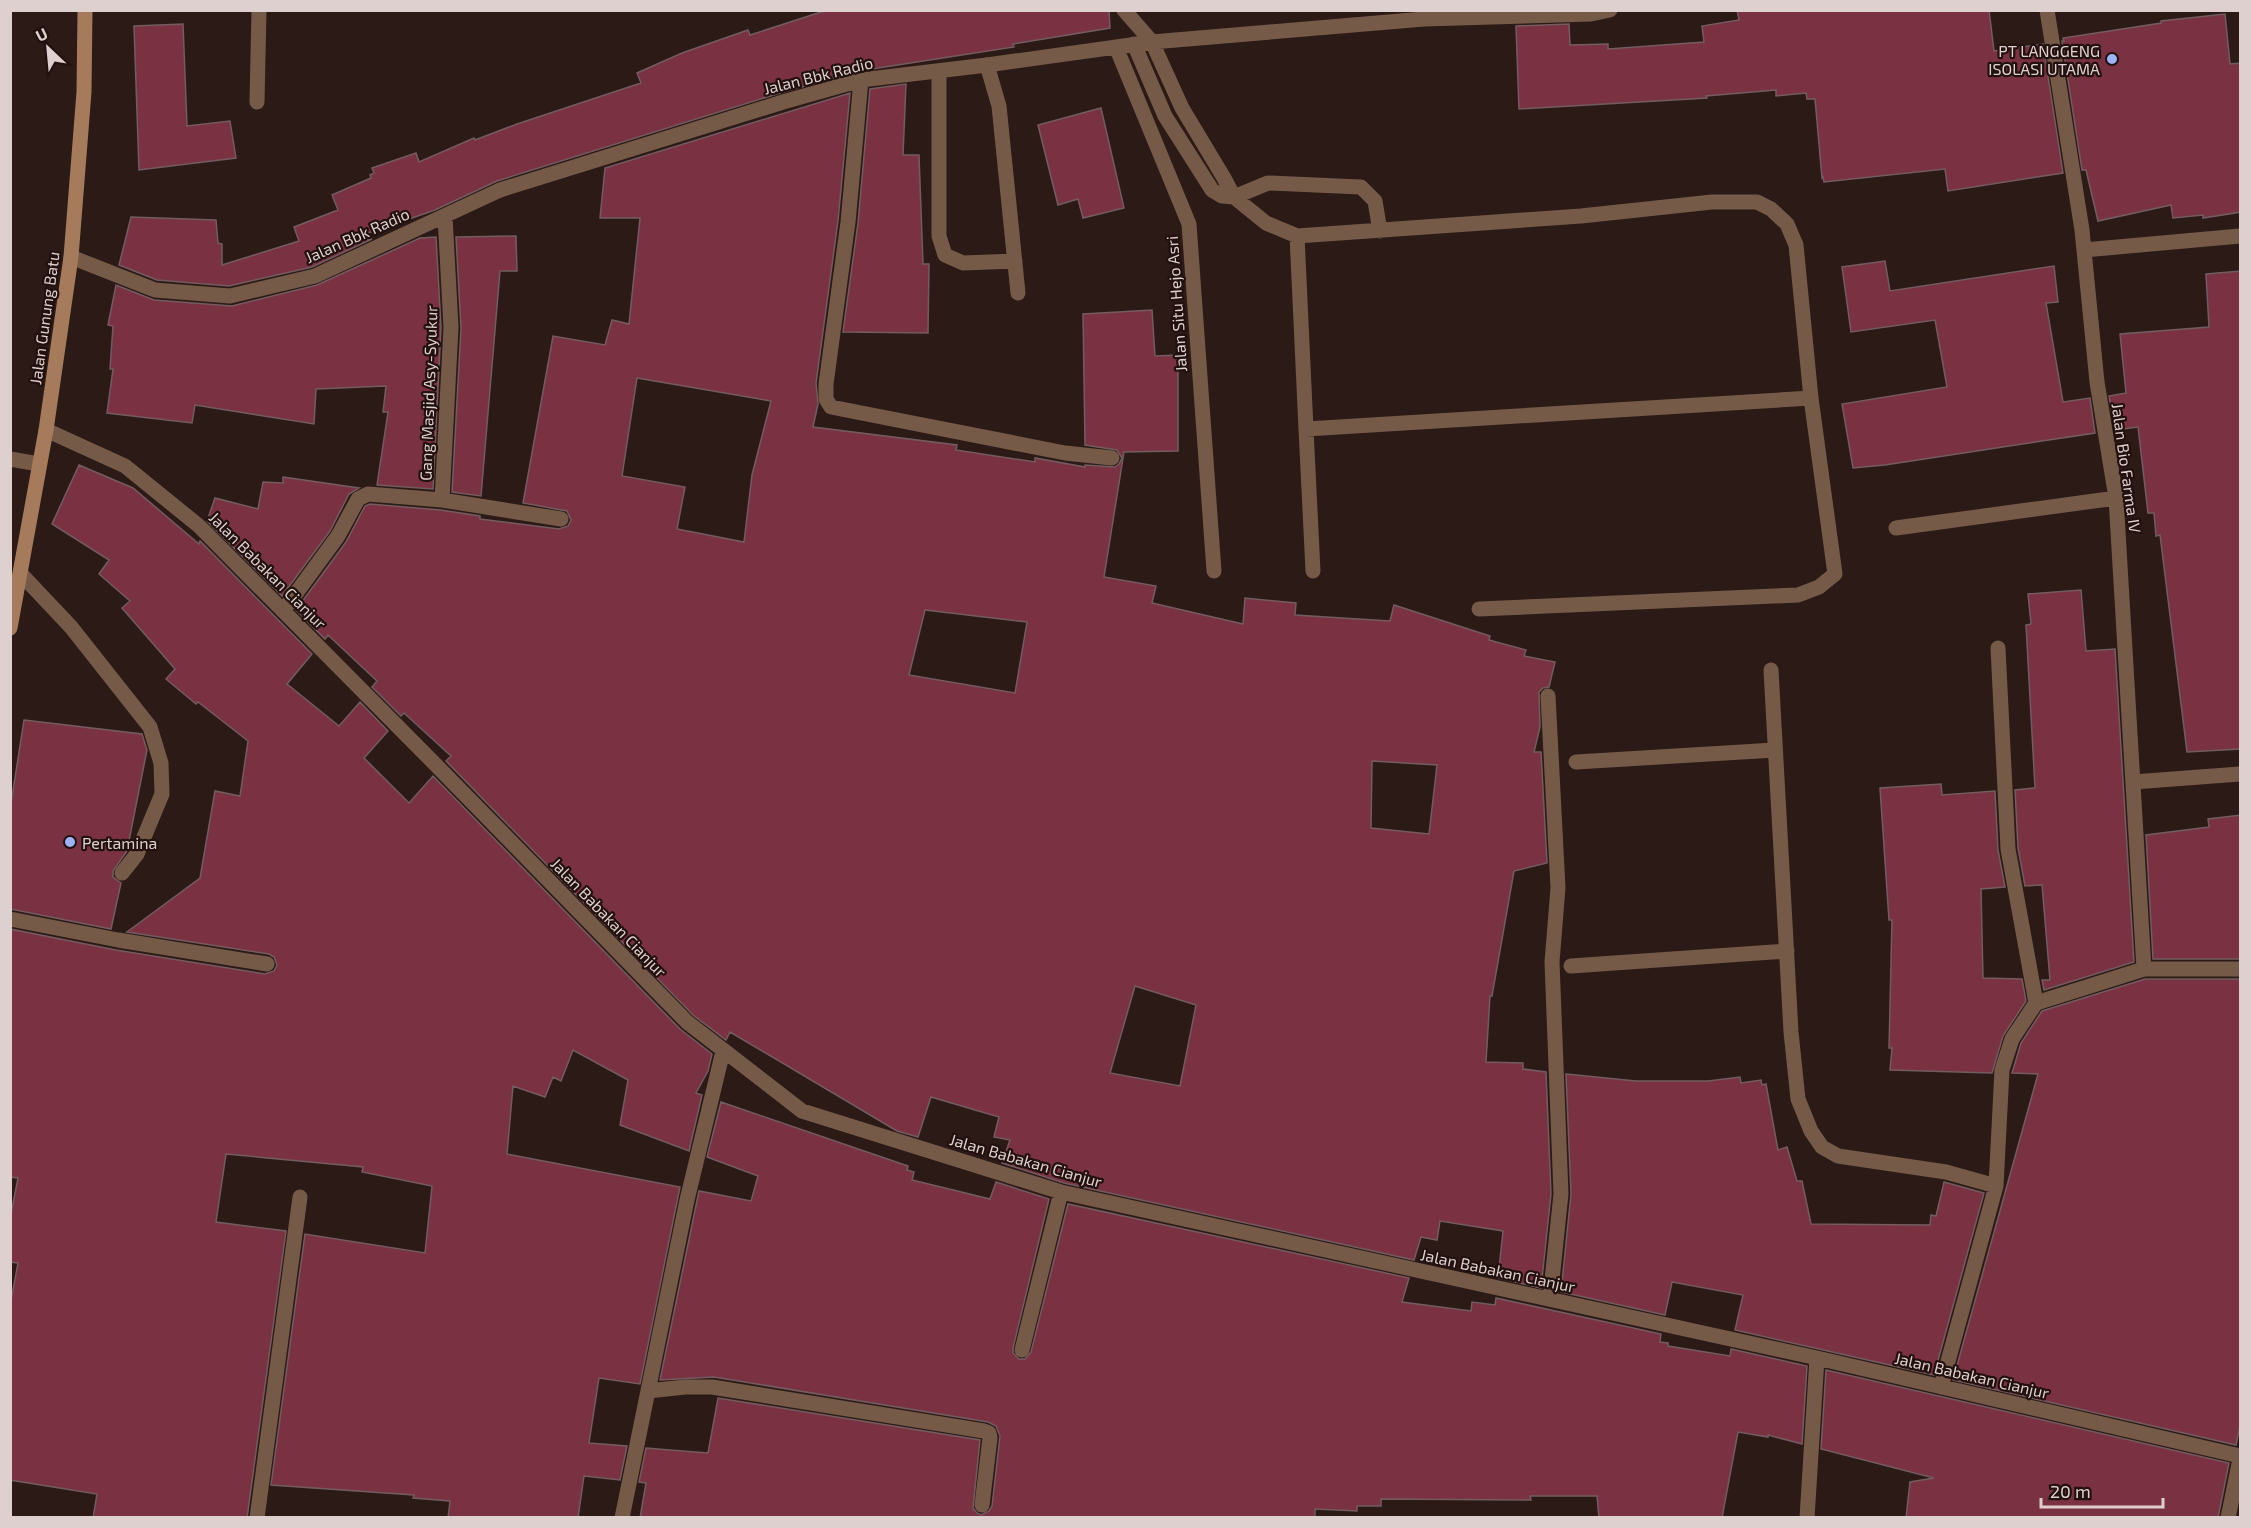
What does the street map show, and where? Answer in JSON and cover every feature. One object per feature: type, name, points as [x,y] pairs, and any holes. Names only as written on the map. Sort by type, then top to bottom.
[{"type":"main road","name":"Jalan Gunung Batu","points":[[10,628],[46,430],[71,257],[84,92],[85,10]]},
{"type":"street","points":[[257,102],[259,10]]},
{"type":"street","points":[[1124,10],[1152,42],[1182,108],[1234,197],[1266,223],[1297,237],[1581,216],[1712,202],[1757,202],[1771,209],[1787,224],[1796,245],[1811,398],[1835,574],[1819,587],[1798,595],[1479,609]]},
{"type":"street","name":"Jalan Bbk Radio","points":[[71,257],[155,290],[230,296],[315,276],[500,190],[861,80],[1152,42],[1424,20],[1610,10]]},
{"type":"street","name":"Jalan Bio Farma IV","points":[[2047,10],[2084,250],[2097,382],[2116,498],[2144,969]]},
{"type":"street","points":[[1134,44],[1165,116],[1212,190],[1222,196],[1234,197],[1268,183],[1361,187],[1375,201],[1380,231]]},
{"type":"street","name":"Jalan Situ Hejo Asri","points":[[1116,47],[1188,224],[1214,571]]},
{"type":"street","points":[[987,65],[999,106],[1018,293]]},
{"type":"street","points":[[939,71],[939,236],[945,255],[963,263],[1015,261]]},
{"type":"street","points":[[861,80],[848,222],[826,384],[826,399],[831,407],[841,411],[1001,439],[1065,453],[1112,458]]},
{"type":"street","name":"Gang Masjid Asy-Syukur","points":[[442,500],[451,327],[445,216]]},
{"type":"street","points":[[2084,250],[2241,236]]},
{"type":"street","points":[[1297,237],[1313,572]]},
{"type":"street","points":[[1306,429],[1811,398]]},
{"type":"street","name":"Jalan Babakan Cianjur","points":[[46,430],[125,466],[199,526],[687,1022],[802,1110],[1061,1192],[1817,1358],[2241,1458]]},
{"type":"street","points":[[10,459],[39,464]]},
{"type":"street","points":[[283,611],[338,536],[358,499],[368,494],[442,500],[561,519]]},
{"type":"street","points":[[1896,528],[2116,498]]},
{"type":"street","points":[[21,574],[71,627],[150,727],[161,763],[162,794],[138,854],[122,873]]},
{"type":"street","points":[[1998,648],[2008,849],[2036,1003]]},
{"type":"street","points":[[1771,670],[1791,1032],[1798,1099],[1811,1131],[1822,1146],[1839,1156],[1946,1172],[1996,1186]]},
{"type":"street","points":[[1548,696],[1558,888],[1552,963],[1561,1194],[1550,1299]]},
{"type":"street","points":[[1576,762],[1775,750]]},
{"type":"street","points":[[2133,782],[2241,774]]},
{"type":"street","points":[[10,920],[267,964]]},
{"type":"street","points":[[1571,966],[1787,951]]},
{"type":"street","points":[[1941,1387],[1996,1186],[2002,1070],[2012,1039],[2036,1003],[2144,969],[2241,969]]},
{"type":"street","points":[[622,1518],[687,1200],[723,1051]]},
{"type":"street","points":[[1022,1350],[1061,1192]]},
{"type":"street","points":[[257,1518],[300,1197]]},
{"type":"street","points":[[1807,1518],[1817,1358]]},
{"type":"street","points":[[648,1391],[712,1387],[984,1431],[989,1433],[990,1438],[982,1505]]},
{"type":"street","points":[[2228,1518],[2241,1458]]},
{"type":"building","points":[[834,10],[1109,10],[1110,28],[1013,44],[1014,47],[859,71],[780,93],[497,181],[435,210],[351,239],[372,239],[312,267],[229,286],[157,280],[119,265],[131,217],[216,220],[218,243],[222,244],[222,265],[299,241],[294,227],[338,210],[332,195],[371,178],[370,175],[374,173],[372,168],[416,153],[419,162],[474,138],[475,140],[641,83],[637,73],[682,53],[748,30],[750,35]]},
{"type":"building","points":[[1737,10],[1989,10],[1994,51],[2043,44],[2063,173],[1948,191],[1945,169],[1824,182],[1815,99],[1807,99],[1806,93],[1776,96],[1776,90],[1706,96],[1707,98],[1519,109],[1516,26],[1569,24],[1570,45],[1608,44],[1608,49],[1704,42],[1702,26],[1739,20]]},
{"type":"building","points":[[2225,14],[2230,64],[2241,63],[2241,212],[2203,218],[2203,215],[2173,218],[2171,205],[2098,221],[2086,170],[2082,170],[2063,38],[2161,23],[2161,21]]},
{"type":"building","points":[[183,24],[187,126],[230,121],[236,158],[139,170],[134,26]]},
{"type":"building","points":[[906,84],[903,155],[919,155],[923,264],[929,264],[928,333],[843,332],[858,223],[870,89]]},
{"type":"building","points":[[850,93],[838,221],[816,383],[818,404],[813,427],[957,445],[956,450],[1035,462],[1035,458],[1085,467],[1085,465],[1115,467],[1122,458],[1117,450],[1085,445],[1083,314],[1152,310],[1155,356],[1178,355],[1178,451],[1124,452],[1104,577],[1156,586],[1152,603],[1243,624],[1245,598],[1296,603],[1295,615],[1390,621],[1394,605],[1490,636],[1489,640],[1526,650],[1524,656],[1555,662],[1549,687],[1539,692],[1540,727],[1534,752],[1541,752],[1547,863],[1514,871],[1492,996],[1490,996],[1486,1062],[1523,1063],[1523,1069],[1546,1072],[1551,1194],[1541,1288],[1498,1278],[1503,1231],[1440,1221],[1437,1240],[1421,1237],[1414,1260],[1064,1183],[1002,1163],[1010,1140],[994,1137],[999,1117],[931,1097],[918,1137],[897,1131],[730,1032],[726,1040],[693,1015],[446,761],[451,756],[404,713],[401,716],[372,687],[377,681],[328,635],[325,639],[296,610],[346,542],[365,506],[370,504],[441,510],[480,516],[480,519],[559,529],[568,526],[571,520],[567,511],[523,503],[553,336],[605,345],[612,320],[629,324],[640,218],[600,218],[605,168]],"holes":[[[637,378],[771,401],[752,475],[744,542],[677,529],[685,487],[622,476]],[[925,610],[1027,622],[1015,693],[909,675]],[[1372,761],[1437,765],[1429,834],[1371,828]],[[1135,986],[1196,1005],[1180,1086],[1110,1073]]]},
{"type":"building","points":[[1101,108],[1124,208],[1083,218],[1078,199],[1058,205],[1038,125]]},
{"type":"building","points":[[516,236],[517,271],[500,271],[481,496],[452,492],[461,328],[456,237]]},
{"type":"building","points":[[436,237],[441,327],[433,489],[377,485],[388,412],[383,412],[386,386],[316,389],[314,424],[195,405],[192,423],[107,413],[113,369],[110,369],[113,326],[108,325],[116,285],[154,300],[232,306],[317,285],[420,238]]},
{"type":"building","points":[[1885,261],[1890,291],[2054,266],[2058,302],[2046,303],[2063,402],[2090,398],[2095,433],[1853,468],[1842,404],[1947,387],[1935,320],[1851,332],[1842,267]]},
{"type":"building","points":[[2241,271],[2241,749],[2187,752],[2160,535],[2156,536],[2154,513],[2148,513],[2138,427],[2115,430],[2109,396],[2126,393],[2120,334],[2209,327],[2206,274]]},
{"type":"building","points":[[79,465],[133,488],[199,544],[200,541],[312,654],[287,684],[339,726],[360,702],[388,731],[364,758],[409,803],[433,776],[680,1029],[712,1054],[708,1071],[696,1093],[702,1095],[689,1151],[620,1125],[628,1080],[573,1050],[561,1081],[553,1077],[545,1097],[513,1086],[507,1154],[680,1187],[640,1384],[599,1378],[589,1443],[627,1446],[620,1480],[584,1476],[578,1518],[448,1518],[450,1501],[413,1498],[414,1495],[271,1485],[305,1234],[425,1253],[432,1186],[362,1172],[363,1167],[226,1154],[216,1222],[286,1231],[247,1518],[93,1518],[97,1494],[10,1480],[10,1306],[18,1263],[10,1262],[10,1219],[18,1178],[10,1177],[10,929],[116,950],[265,974],[274,971],[277,965],[274,957],[269,954],[127,932],[200,878],[215,791],[240,796],[248,741],[198,702],[196,704],[166,679],[175,669],[122,608],[130,601],[99,574],[109,560],[52,524]]},
{"type":"building","points":[[283,477],[359,488],[349,494],[330,531],[282,596],[207,521],[215,498],[258,509],[263,482],[283,483]]},
{"type":"building","points":[[2081,590],[2086,651],[2115,649],[2134,962],[2044,990],[2042,980],[2050,980],[2042,885],[2025,886],[2018,848],[2015,790],[2035,788],[2026,625],[2031,624],[2028,594]]},
{"type":"building","name":"Pertamina","points":[[24,720],[142,734],[147,750],[127,851],[113,871],[113,877],[121,883],[111,929],[10,909],[10,810]]},
{"type":"building","points":[[1941,784],[1942,795],[1995,791],[1998,850],[2005,887],[1981,889],[1983,978],[2022,979],[2026,1001],[2003,1036],[1992,1073],[1890,1070],[1892,920],[1889,920],[1880,788]]},
{"type":"building","points":[[2241,815],[2241,959],[2153,959],[2146,835],[2209,827],[2208,819]]},
{"type":"building","points":[[2145,979],[2241,979],[2241,1421],[2236,1445],[1953,1380],[2038,1074],[2012,1073],[2021,1043],[2042,1011]]},
{"type":"building","points":[[1566,1074],[1636,1081],[1708,1081],[1740,1077],[1741,1083],[1761,1080],[1762,1085],[1766,1084],[1778,1150],[1787,1147],[1797,1181],[1802,1181],[1811,1224],[1930,1225],[1931,1215],[1936,1216],[1944,1182],[1984,1193],[1934,1375],[1735,1330],[1743,1295],[1672,1282],[1665,1315],[1561,1292],[1571,1194]]},
{"type":"building","points":[[721,1102],[908,1166],[907,1170],[914,1172],[912,1180],[990,1199],[996,1182],[1049,1199],[1013,1348],[1013,1353],[1019,1359],[1025,1359],[1031,1352],[1068,1204],[1409,1278],[1402,1302],[1471,1311],[1472,1302],[1495,1305],[1496,1298],[1661,1334],[1660,1342],[1668,1343],[1668,1346],[1730,1356],[1731,1349],[1807,1366],[1802,1444],[1768,1435],[1768,1437],[1738,1432],[1722,1518],[1599,1518],[1597,1496],[1530,1496],[1531,1500],[1381,1499],[1381,1506],[1357,1506],[1357,1511],[1315,1509],[1315,1518],[640,1518],[646,1483],[639,1482],[646,1448],[708,1453],[718,1398],[980,1440],[973,1508],[981,1515],[989,1511],[992,1506],[1000,1436],[996,1426],[988,1422],[714,1377],[660,1380],[699,1191],[751,1201],[758,1176],[707,1157]]},
{"type":"building","points":[[1826,1370],[2229,1463],[2218,1518],[1906,1518],[1910,1482],[1934,1478],[1821,1449]]},
{"type":"place","name":"PT LANGGENG ISOLASI UTAMA","points":[[2112,59]]},
{"type":"place","name":"Pertamina","points":[[70,842]]}]
